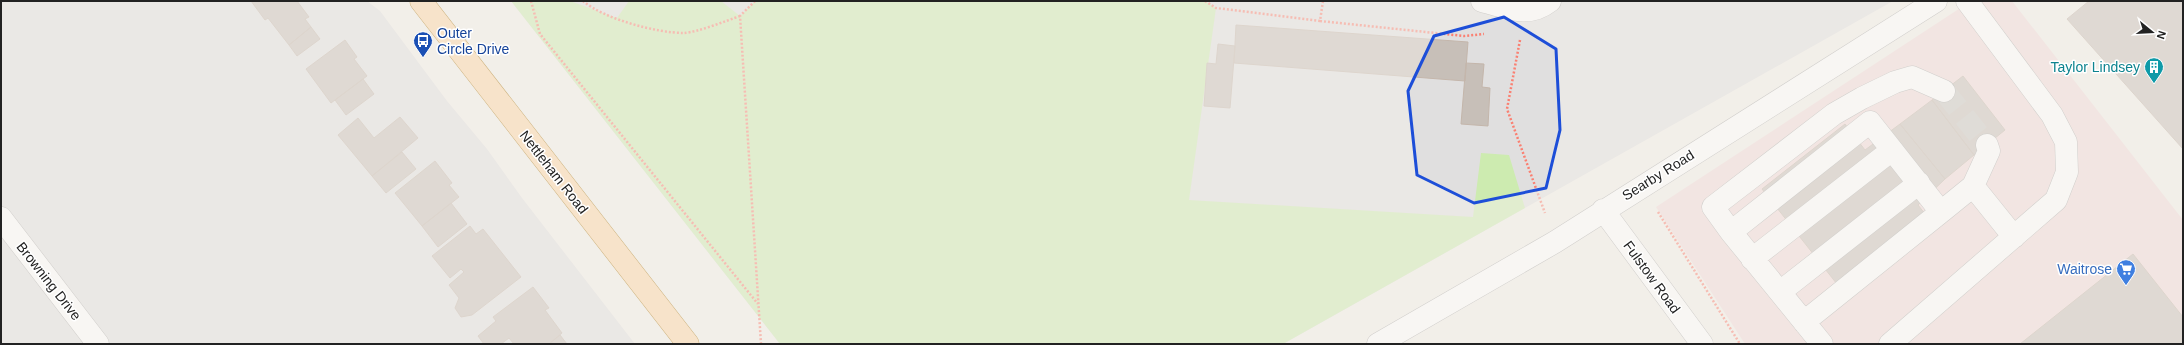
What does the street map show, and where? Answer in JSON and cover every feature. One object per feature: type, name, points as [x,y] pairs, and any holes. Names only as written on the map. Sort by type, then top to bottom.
[{"type":"main road","name":"Nettleham Road","points":[[421,1],[688,344]]},
{"type":"street","points":[[1482,1],[1525,12],[1542,7],[1550,1]]},
{"type":"street","name":"Searby Road","points":[[1378,344],[1555,242],[1642,185],[1936,1]]},
{"type":"street","points":[[1890,344],[2056,200],[2067,172],[2066,142],[2052,115],[1967,1]]},
{"type":"street","points":[[1822,344],[1730,232],[1713,207],[1834,114],[1888,85],[1912,77],[1944,91]]},
{"type":"street","points":[[1730,232],[1870,122],[1941,212]]},
{"type":"street","points":[[1804,322],[1973,186],[1989,151],[1987,145]]},
{"type":"street","points":[[1752,259],[1892,150]]},
{"type":"street","points":[[1780,292],[1919,183]]},
{"type":"street","points":[[1973,186],[2014,237]]},
{"type":"street","name":"Fulstow Road","points":[[1603,210],[1702,344]]},
{"type":"street","name":"Browning Drive","points":[[1,218],[98,344]]},
{"type":"path","points":[[531,1],[540,34],[758,304]]},
{"type":"path","points":[[583,1],[590,7],[641,27],[685,33],[740,16],[755,1]]},
{"type":"path","points":[[1205,1],[1216,8],[1320,21],[1464,36],[1491,34],[1525,12]]},
{"type":"path","points":[[1320,21],[1323,1]]},
{"type":"path","points":[[1525,12],[1507,109],[1555,242]]},
{"type":"path","points":[[740,16],[761,344]]},
{"type":"path","points":[[1642,185],[1740,344]]},
{"type":"highlighted area","points":[[1504,17],[1556,49],[1560,130],[1546,188],[1474,203],[1417,175],[1408,91],[1434,36]]},
{"type":"shaded area","points":[[1,1],[367,1],[380,11],[447,101],[487,149],[522,198],[635,344],[1,344]]},
{"type":"shaded area","points":[[511,1],[1893,1],[1283,344],[780,344]]},
{"type":"shaded area","points":[[1971,1],[2012,1],[2183,220],[2183,344],[1745,344],[1656,207]]},
{"type":"green space","points":[[511,1],[570,1],[617,18],[629,1],[721,1],[740,16],[755,1],[1205,1],[1216,8],[1189,200],[1473,217],[1481,153],[1509,155],[1525,208],[1283,344],[780,344]]},
{"type":"building","points":[[251,1],[297,1],[309,17],[305,19],[311,27],[289,45],[268,18],[265,20]]},
{"type":"building","name":"Taylor Lindsey","points":[[2089,1],[2183,1],[2183,149],[2067,19]]},
{"type":"building","points":[[1236,25],[1468,42],[1465,81],[1234,63]]},
{"type":"building","points":[[311,27],[320,39],[297,56],[289,45]]},
{"type":"building","points":[[345,40],[357,57],[354,59],[367,76],[331,103],[306,69]]},
{"type":"building","points":[[1218,44],[1235,46],[1230,108],[1204,106],[1207,63],[1216,64]]},
{"type":"building","points":[[1466,63],[1484,64],[1482,87],[1490,88],[1488,126],[1461,124]]},
{"type":"building","points":[[1963,76],[2005,130],[1974,155],[1932,100]]},
{"type":"building","points":[[363,79],[374,94],[346,115],[335,100]]},
{"type":"building","points":[[1932,100],[1974,155],[1945,179],[1900,124]]},
{"type":"building","points":[[400,117],[418,138],[372,176],[338,135],[358,118],[374,138]]},
{"type":"building","points":[[1845,124],[1865,150],[1900,124],[1945,179],[1918,205],[1936,228],[1848,298],[1762,189]]},
{"type":"building","points":[[402,152],[416,169],[386,193],[372,176]]},
{"type":"building","points":[[435,161],[452,183],[449,185],[459,197],[422,226],[395,193]]},
{"type":"building","points":[[451,203],[467,224],[438,247],[422,226]]},
{"type":"building","points":[[470,226],[476,234],[483,229],[521,277],[472,315],[461,317],[455,308],[459,298],[449,285],[464,272],[461,269],[450,278],[432,256]]},
{"type":"building","name":"Waitrose","points":[[2133,254],[2183,317],[2183,344],[2020,344]]},
{"type":"building","points":[[533,287],[549,308],[545,310],[562,333],[549,344],[514,344],[509,338],[501,344],[484,344],[478,336],[496,321],[493,317]]},
{"type":"building","points":[[560,335],[567,344],[549,344]]},
{"type":"tunnel","points":[[1944,91],[1987,145]]},
{"type":"place","name":"Outer Circle Drive","points":[[423,58]]},
{"type":"place","name":"Taylor Lindsey","points":[[2154,84]]},
{"type":"place","name":"Waitrose","points":[[2126,286]]}]
